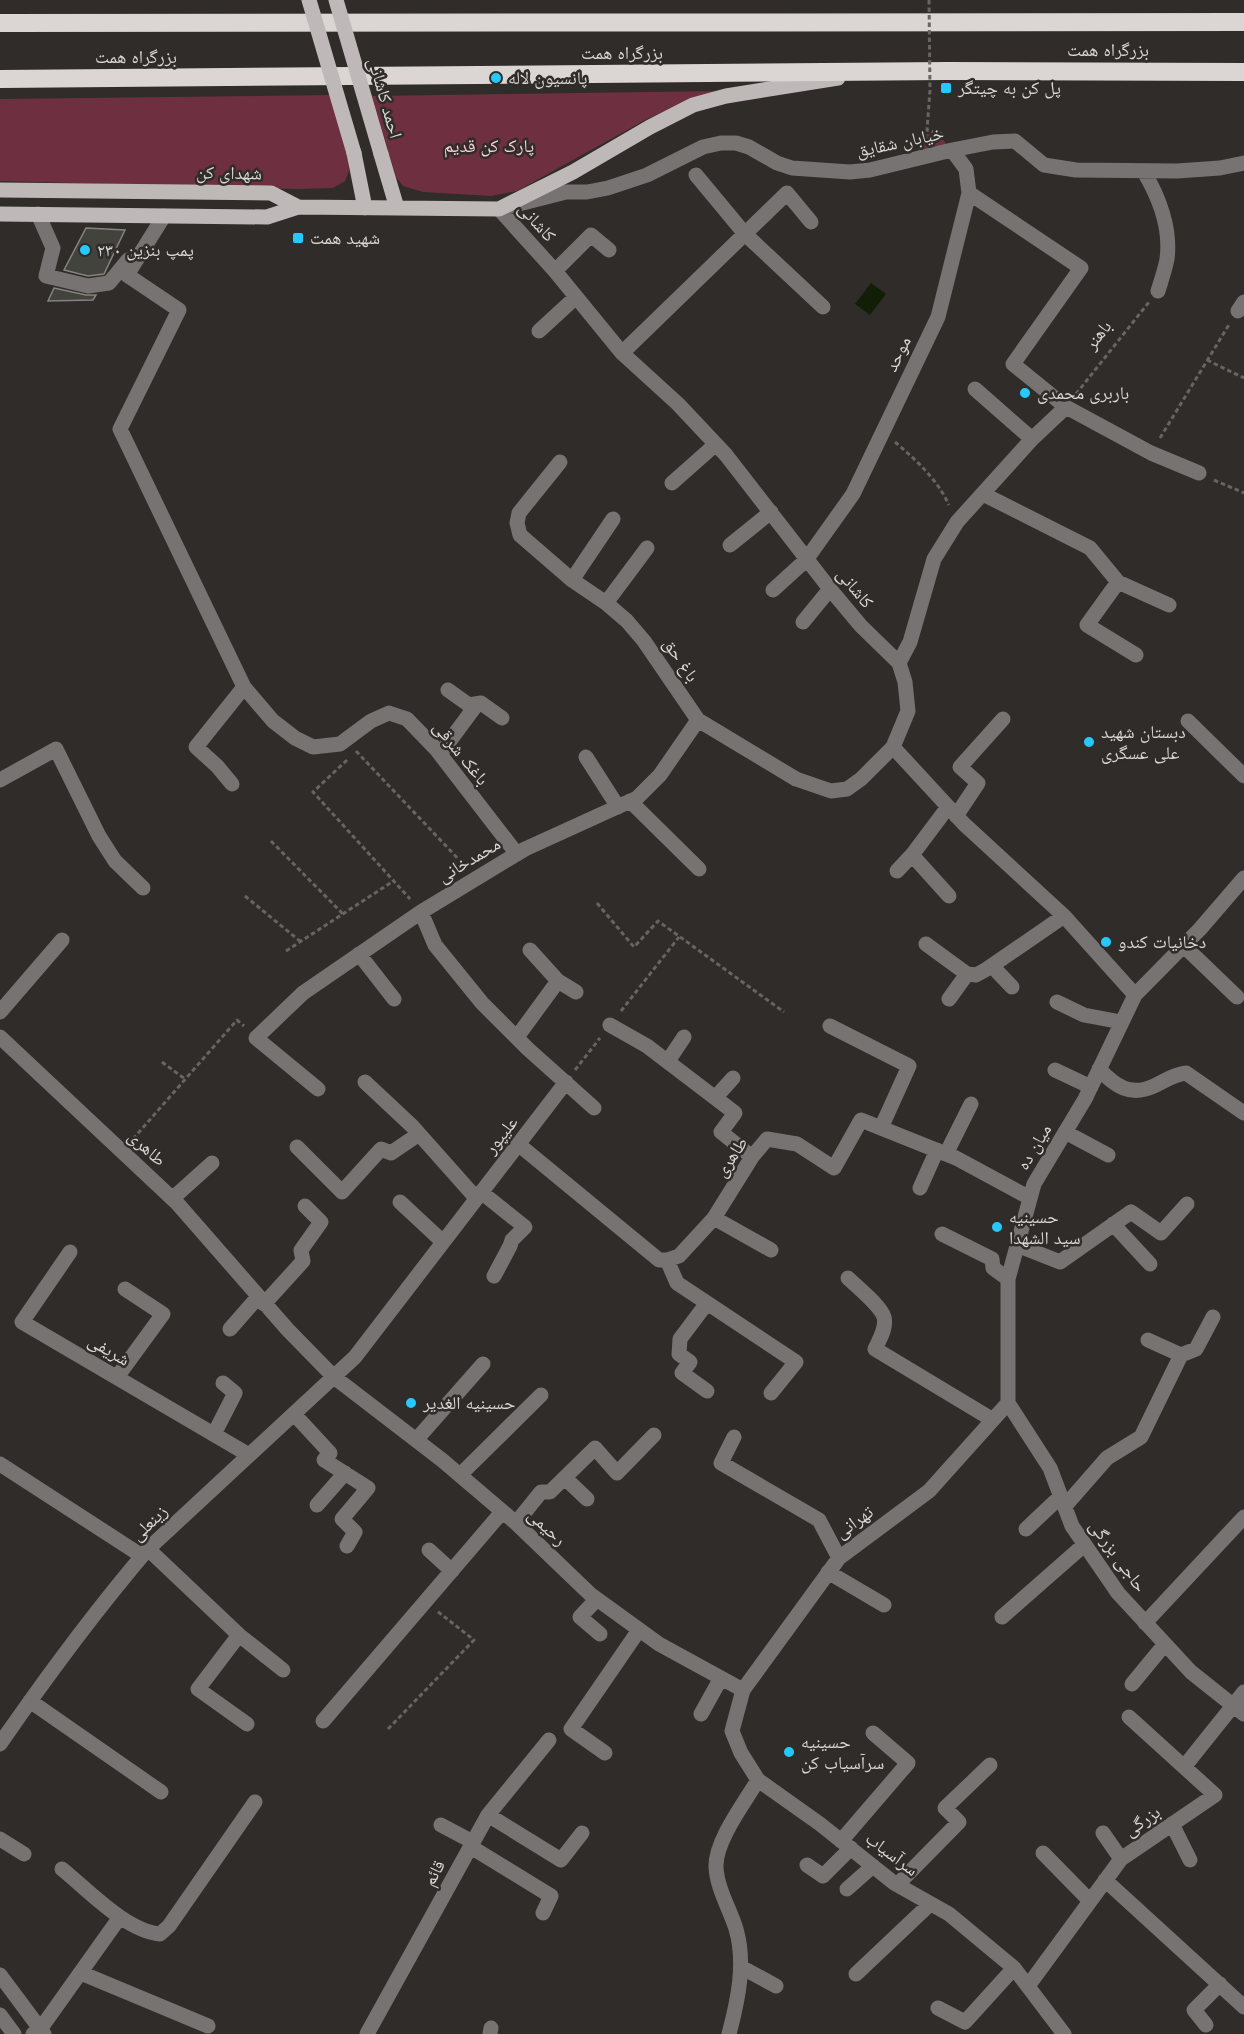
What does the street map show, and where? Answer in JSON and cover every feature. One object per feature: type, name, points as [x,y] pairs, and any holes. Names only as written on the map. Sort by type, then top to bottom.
[{"type":"highway","name":"بزرگراه همت","points":[[0,23],[1244,22]]},
{"type":"highway","name":"بزرگراه همت","points":[[0,79],[873,72],[1244,72]]},
{"type":"main road","points":[[309,0],[354,153],[365,208]]},
{"type":"main road","name":"احمد کاشانی","points":[[336,0],[397,208]]},
{"type":"main road","points":[[0,214],[267,217],[298,207],[499,209],[573,172],[693,105],[726,96],[873,72]]},
{"type":"main road","name":"شهدای کن","points":[[0,190],[271,193],[298,207]]},
{"type":"street","name":"خیابان شقایق","points":[[499,209],[566,192],[587,192],[608,188],[647,174],[703,147],[721,143],[736,143],[749,147],[777,163],[792,168],[839,172],[870,170],[952,150],[993,142],[1015,141],[1044,165],[1076,170],[1144,172],[1220,168],[1244,163]]},
{"type":"street","name":"موحد","points":[[772,590],[806,560],[854,494],[938,317],[969,193],[966,169],[952,150]]},
{"type":"street","points":[[1144,172],[1153,188],[1165,223],[1167,258],[1158,291]]},
{"type":"street","points":[[696,175],[745,234],[823,307]]},
{"type":"street","points":[[622,353],[787,193],[811,222]]},
{"type":"street","points":[[969,193],[1081,268],[1013,364],[1066,407],[1151,453],[1199,473]]},
{"type":"street","name":"کاشانی","points":[[499,209],[555,271],[622,353],[678,404],[716,444],[830,589],[861,626],[899,663]]},
{"type":"street","points":[[38,214],[53,248],[46,276],[88,286],[109,283],[164,216]]},
{"type":"street","points":[[164,216],[127,275],[178,310],[120,429],[244,687],[196,747],[217,766],[232,784]]},
{"type":"street","points":[[555,271],[591,235],[609,250]]},
{"type":"street","points":[[539,331],[576,297]]},
{"type":"street","points":[[975,389],[1032,439]]},
{"type":"street","points":[[1066,407],[1032,439],[957,522],[934,559],[913,631],[899,663],[905,682],[908,711],[893,747],[952,812],[1064,916],[1135,995]]},
{"type":"street","points":[[672,483],[716,444]]},
{"type":"street","name":"باغ حق","points":[[560,462],[519,513],[517,523],[520,535],[572,580],[606,603],[627,621],[644,641],[698,720],[796,779],[831,791],[847,789],[861,779],[893,747]]},
{"type":"street","points":[[982,494],[1090,548],[1118,582],[1169,606]]},
{"type":"street","points":[[730,545],[771,513]]},
{"type":"street","points":[[572,580],[613,519]]},
{"type":"street","points":[[606,603],[647,548]]},
{"type":"street","points":[[1118,582],[1087,625],[1136,655]]},
{"type":"street","points":[[803,622],[830,589]]},
{"type":"street","name":"باغک شرقی","points":[[244,687],[273,721],[295,738],[313,747],[340,744],[370,721],[389,713],[407,720],[440,754],[517,854]]},
{"type":"street","points":[[448,690],[469,705],[481,704],[502,718]]},
{"type":"street","points":[[440,754],[477,704]]},
{"type":"street","points":[[897,871],[978,783],[960,767],[1004,719]]},
{"type":"street","name":"محمدخانی","points":[[256,1038],[303,993],[421,912],[517,854],[637,798],[660,775],[698,720]]},
{"type":"street","points":[[1188,721],[1244,776]]},
{"type":"street","points":[[0,780],[56,749],[99,836],[115,861],[143,888]]},
{"type":"street","points":[[586,757],[624,804],[699,869]]},
{"type":"street","points":[[912,855],[949,896]]},
{"type":"street","name":"میان ده","points":[[1008,1403],[1008,1279],[1034,1184],[1091,1087],[1135,995],[1184,946],[1244,878]]},
{"type":"street","points":[[421,912],[435,945],[482,1003],[594,1108]]},
{"type":"street","points":[[926,944],[967,974],[976,975],[1064,916]]},
{"type":"street","points":[[0,1012],[62,939]]},
{"type":"street","points":[[1184,946],[1237,997]]},
{"type":"street","points":[[530,950],[558,981],[576,992]]},
{"type":"street","points":[[359,954],[394,999]]},
{"type":"street","points":[[992,966],[1012,987]]},
{"type":"street","points":[[949,999],[967,974]]},
{"type":"street","points":[[517,1037],[558,981]]},
{"type":"street","points":[[1057,1002],[1084,1015],[1121,1023]]},
{"type":"street","points":[[610,1025],[668,1061],[735,1113],[721,1132],[752,1157]]},
{"type":"street","points":[[830,1026],[909,1066],[881,1128]]},
{"type":"street","name":"طاهری","points":[[0,1037],[173,1198],[261,1300],[334,1377]]},
{"type":"street","points":[[668,1061],[684,1037]]},
{"type":"street","points":[[256,1038],[318,1089]]},
{"type":"street","points":[[1099,1069],[1114,1085],[1133,1091],[1152,1088],[1177,1074],[1186,1073],[1244,1113]]},
{"type":"street","points":[[1055,1070],[1091,1087]]},
{"type":"street","points":[[716,1098],[733,1078]]},
{"type":"street","points":[[365,1082],[479,1195],[525,1227],[512,1240],[494,1276]]},
{"type":"street","name":"علیپور","points":[[355,1357],[566,1082]]},
{"type":"street","points":[[920,1188],[971,1104]]},
{"type":"street","name":"طاهری","points":[[667,1260],[679,1256],[714,1218],[752,1157],[767,1139],[796,1144],[834,1168],[861,1120],[942,1152],[1030,1198]]},
{"type":"street","points":[[297,1148],[342,1192],[381,1149],[391,1153],[415,1130]]},
{"type":"street","points":[[1065,1132],[1108,1155]]},
{"type":"street","points":[[518,1144],[659,1260],[667,1260],[677,1283],[796,1362],[771,1393]]},
{"type":"street","points":[[173,1198],[212,1163]]},
{"type":"street","points":[[400,1202],[443,1242]]},
{"type":"street","points":[[1017,1245],[1060,1262],[1131,1212],[1161,1233],[1187,1204]]},
{"type":"street","points":[[230,1329],[303,1261],[301,1250],[321,1222],[305,1206]]},
{"type":"street","points":[[714,1218],[771,1250]]},
{"type":"street","points":[[1113,1224],[1149,1264]]},
{"type":"street","points":[[942,1234],[992,1260],[993,1268],[1008,1279]]},
{"type":"street","name":"شریفی","points":[[70,1252],[22,1322],[249,1455]]},
{"type":"street","points":[[848,1278],[884,1317],[883,1331],[875,1349],[993,1420]]},
{"type":"street","points":[[117,1377],[163,1314],[125,1289]]},
{"type":"street","points":[[707,1303],[680,1339],[679,1354],[690,1362],[682,1373],[707,1391]]},
{"type":"street","points":[[1026,1529],[1063,1501],[1107,1458],[1141,1437],[1181,1355],[1196,1349],[1213,1317]]},
{"type":"street","points":[[1148,1340],[1181,1355]]},
{"type":"street","name":"زینعلی","points":[[0,1744],[122,1579],[145,1552],[355,1357]]},
{"type":"street","points":[[416,1440],[483,1364]]},
{"type":"street","name":"رحیمی","points":[[334,1377],[460,1475],[516,1523],[597,1599],[659,1644],[743,1690]]},
{"type":"street","points":[[214,1434],[235,1393],[223,1383]]},
{"type":"street","points":[[460,1475],[541,1395]]},
{"type":"street","name":"تهرانی","points":[[743,1690],[839,1558],[929,1491],[1008,1403]]},
{"type":"street","name":"حاجی بزرگی","points":[[1008,1403],[1050,1468],[1072,1526],[1118,1593],[1191,1672],[1238,1709]]},
{"type":"street","points":[[294,1414],[330,1453],[324,1460],[368,1488],[342,1520],[355,1532],[347,1546]]},
{"type":"street","points":[[516,1523],[541,1492],[550,1492],[595,1448],[617,1473],[654,1435]]},
{"type":"street","points":[[735,1437],[721,1463],[819,1520],[839,1558]]},
{"type":"street","points":[[0,1464],[145,1552],[239,1635],[283,1670]]},
{"type":"street","points":[[317,1505],[345,1473]]},
{"type":"street","points":[[565,1478],[587,1498]]},
{"type":"street","points":[[322,1722],[502,1512]]},
{"type":"street","points":[[1145,1623],[1243,1520]]},
{"type":"street","points":[[1002,1617],[1084,1545]]},
{"type":"street","points":[[429,1550],[452,1571]]},
{"type":"street","points":[[828,1572],[884,1605]]},
{"type":"street","points":[[597,1599],[580,1617],[600,1634]]},
{"type":"street","points":[[605,1753],[571,1729],[639,1630]]},
{"type":"street","points":[[239,1635],[198,1689],[247,1724]]},
{"type":"street","points":[[1132,1684],[1165,1644]]},
{"type":"street","points":[[701,1714],[721,1678]]},
{"type":"street","name":"سرآسیاب","points":[[743,1690],[732,1731],[741,1753],[758,1780],[846,1844],[897,1885],[949,1914],[1014,1968],[1064,2034]]},
{"type":"street","points":[[1129,1717],[1184,1767],[1238,1709],[1244,1692]]},
{"type":"street","points":[[30,1701],[161,1792]]},
{"type":"street","points":[[807,1865],[823,1876],[908,1763],[873,1733]]},
{"type":"street","name":"قائم","points":[[366,2034],[488,1815],[549,1740]]},
{"type":"street","points":[[897,1885],[959,1822],[945,1808],[990,1765]]},
{"type":"street","name":"بزرگی","points":[[1028,1986],[1121,1858],[1215,1796],[1184,1767]]},
{"type":"street","points":[[729,2034],[742,1956],[736,1929],[721,1890],[716,1866],[724,1839],[758,1780]]},
{"type":"street","points":[[62,1869],[120,1917],[147,1933],[160,1934],[169,1926],[255,1802]]},
{"type":"street","points":[[488,1815],[561,1860],[582,1833]]},
{"type":"street","points":[[1172,1824],[1190,1860]]},
{"type":"street","points":[[441,1825],[551,1896],[543,1912]]},
{"type":"street","points":[[1103,1833],[1121,1858]]},
{"type":"street","points":[[0,1839],[24,1854]]},
{"type":"street","points":[[1043,1853],[1090,1901]]},
{"type":"street","points":[[847,1889],[873,1866]]},
{"type":"street","points":[[1106,1880],[1244,2007]]},
{"type":"street","points":[[856,1974],[930,1904]]},
{"type":"street","points":[[0,1975],[39,2032],[120,1917]]},
{"type":"street","points":[[741,1967],[776,1986]]},
{"type":"street","points":[[938,2008],[965,2022],[1014,1968]]},
{"type":"street","points":[[81,1972],[208,2026]]},
{"type":"street","points":[[1206,2025],[1194,2010],[1220,1984]]},
{"type":"street","points":[[0,2014],[14,2034]]},
{"type":"path","points":[[927,125],[930,90],[929,0]]},
{"type":"path","name":"باهنر","points":[[1066,407],[1158,291]]},
{"type":"path","points":[[1151,453],[1241,307]]},
{"type":"path","points":[[1207,360],[1244,378]]},
{"type":"path","points":[[883,431],[923,467],[942,490],[957,522]]},
{"type":"path","points":[[1199,473],[1244,493]]},
{"type":"path","points":[[357,751],[478,879]]},
{"type":"path","points":[[348,759],[313,792],[395,880],[421,912]]},
{"type":"path","points":[[271,841],[343,914]]},
{"type":"path","points":[[286,951],[395,880]]},
{"type":"path","points":[[244,896],[301,942]]},
{"type":"path","points":[[597,903],[634,947],[658,921],[784,1012]]},
{"type":"path","points":[[566,1082],[679,937]]},
{"type":"path","points":[[121,1151],[237,1020],[256,1038]]},
{"type":"path","points":[[162,1062],[185,1079]]},
{"type":"path","points":[[388,1729],[474,1640],[425,1601]]},
{"type":"green space","name":"پارک کن قدیم","points":[[720,91],[687,101],[647,119],[517,191],[491,196],[423,192],[403,186],[396,177],[372,96]]},
{"type":"green space","points":[[332,95],[348,158],[349,171],[345,181],[333,188],[0,181],[0,99]]},
{"type":"green space","points":[[923,133],[942,137],[947,146],[919,153],[917,136]]},
{"type":"shaded area","points":[[871,283],[886,294],[870,315],[855,304]]},
{"type":"building","points":[[86,228],[125,230],[104,274],[88,276],[64,270]]},
{"type":"building","points":[[54,288],[96,295],[93,300],[48,301]]},
{"type":"place","name":"پانسیون لاله","points":[[496,78]]},
{"type":"place","name":"پل کن به چیتگر","points":[[946,88]]},
{"type":"place","name":"شهید همت","points":[[298,238]]},
{"type":"place","name":"پمپ بنزین ۲۳۰","points":[[85,250]]},
{"type":"place","name":"باربری محمدی","points":[[1025,393]]},
{"type":"place","name":"دبستان شهید علی عسگری","points":[[1089,742]]},
{"type":"place","name":"دخانیات کندو","points":[[1106,942]]},
{"type":"place","name":"حسینیه سید الشهدا","points":[[997,1227]]},
{"type":"place","name":"حسینیه الغدیر","points":[[411,1403]]},
{"type":"place","name":"حسینیه سرآسیاب کن","points":[[789,1752]]}]
